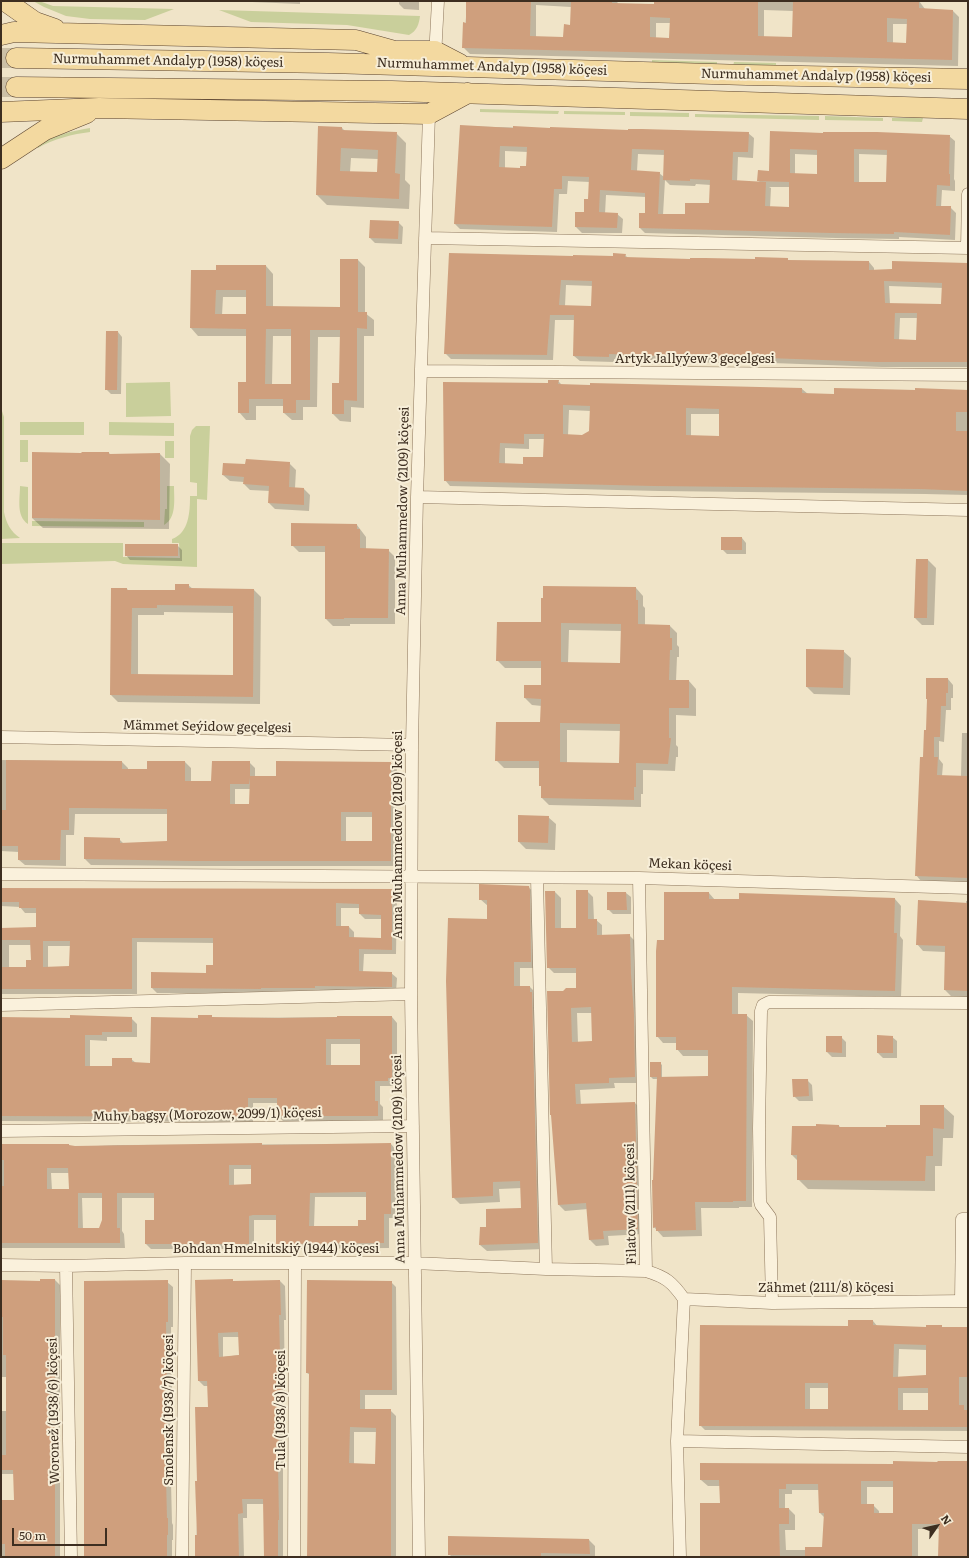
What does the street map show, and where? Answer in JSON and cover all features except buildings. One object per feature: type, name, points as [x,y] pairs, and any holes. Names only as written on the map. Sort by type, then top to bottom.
[{"type":"main road","points":[[5,1],[36,22],[66,33]]},
{"type":"main road","points":[[1,35],[14,32],[356,40],[395,51],[434,59]]},
{"type":"main road","name":"Nurmuhammet Andalyp (1958) köçesi","points":[[16,58],[328,63],[434,59],[465,67],[747,75],[968,79]]},
{"type":"main road","name":"Nurmuhammet Andalyp (1958) köçesi","points":[[16,87],[332,91],[392,90],[968,109]]},
{"type":"main road","points":[[361,112],[392,90]]},
{"type":"main road","points":[[332,91],[361,112]]},
{"type":"main road","points":[[1,112],[99,108],[429,114],[469,92]]},
{"type":"main road","points":[[1,159],[45,130],[99,108]]},
{"type":"street","points":[[434,59],[438,1]]},
{"type":"street","name":"Anna Muhammedow (2109) köçesi","points":[[419,1557],[411,994],[412,745],[417,497],[429,114]]},
{"type":"street","points":[[425,238],[967,248],[968,194]]},
{"type":"street","name":"Artyk Jallyýew 3 geçelgesi","points":[[421,371],[968,376]]},
{"type":"street","points":[[417,497],[968,510]]},
{"type":"street","name":"Mämmet Seýidow geçelgesi","points":[[1,737],[412,745]]},
{"type":"street","name":"Mekan köçesi","points":[[1,874],[639,878],[968,888]]},
{"type":"street","points":[[537,878],[546,1269]]},
{"type":"street","name":"Filatow (2111) köçesi","points":[[639,878],[646,1271],[660,1276],[674,1286],[684,1299]]},
{"type":"street","points":[[1,1005],[411,994]]},
{"type":"street","points":[[772,1302],[770,1217],[761,1205],[760,1201],[759,1128],[761,1011],[763,1005],[769,1002],[968,1003]]},
{"type":"street","name":"Muhy bagşy (Morozow, 2099/1) köçesi","points":[[1,1131],[413,1126]]},
{"type":"street","points":[[964,1301],[965,1219]]},
{"type":"street","name":"Bohdan Hmelnitskiý (1944) köçesi","points":[[1,1265],[66,1266],[185,1263],[414,1263],[546,1269],[646,1271]]},
{"type":"street","name":"Smolensk (1938/7) köçesi","points":[[182,1557],[185,1263]]},
{"type":"street","name":"Tula (1938/8) köçesi","points":[[294,1557],[295,1263]]},
{"type":"street","name":"Woronež (1938/6) köçesi","points":[[66,1266],[71,1557]]},
{"type":"street","points":[[680,1557],[677,1441],[684,1299]]},
{"type":"street","name":"Zähmet (2111/8) köçesi","points":[[684,1299],[772,1302],[964,1301]]},
{"type":"street","points":[[677,1441],[968,1447]]},
{"type":"green space","points":[[33,1],[39,1],[53,6],[174,9],[145,20],[90,19],[66,16]]},
{"type":"green space","points":[[219,10],[420,16],[417,27],[409,35],[347,25],[251,22]]},
{"type":"green space","points":[[652,60],[717,62],[717,65],[652,64]]},
{"type":"green space","points":[[734,62],[776,63],[776,66],[733,66]]},
{"type":"green space","points":[[480,109],[559,111],[558,114],[480,112]]},
{"type":"green space","points":[[564,111],[625,112],[625,115],[564,114]]},
{"type":"green space","points":[[630,112],[689,113],[689,117],[630,116]]},
{"type":"green space","points":[[695,114],[819,116],[819,120],[695,117]]},
{"type":"green space","points":[[825,116],[883,118],[883,121],[825,120]]},
{"type":"green space","points":[[892,118],[923,118],[922,122],[892,121]]},
{"type":"green space","points":[[90,128],[90,132],[63,137],[38,148],[36,144],[62,134]]},
{"type":"green space","points":[[170,382],[171,416],[126,417],[126,383]]},
{"type":"green space","points":[[1,408],[4,417],[4,512],[9,527],[20,538],[1,539]]},
{"type":"green space","points":[[20,422],[84,422],[84,435],[20,435]]},
{"type":"green space","points":[[109,422],[174,423],[174,436],[109,435]]},
{"type":"green space","points":[[196,426],[210,426],[207,500],[197,499],[197,567],[123,564],[115,561],[1,564],[1,543],[123,543],[123,557],[180,558],[179,543],[172,543],[172,539],[178,536],[185,527],[190,509],[190,496],[197,496],[197,483],[190,482],[190,436],[192,430]]},
{"type":"green space","points":[[20,440],[28,440],[28,462],[20,462]]},
{"type":"green space","points":[[165,441],[174,441],[174,458],[165,458]]},
{"type":"green space","points":[[20,486],[28,487],[28,524],[24,521],[20,512]]},
{"type":"green space","points":[[167,486],[174,486],[174,508],[171,518],[164,525],[165,509],[167,509]]},
{"type":"green space","points":[[32,521],[144,522],[144,527],[32,526]]},
{"type":"tunnel","points":[[1,58],[16,58]]},
{"type":"tunnel","points":[[1,87],[16,87]]}]
